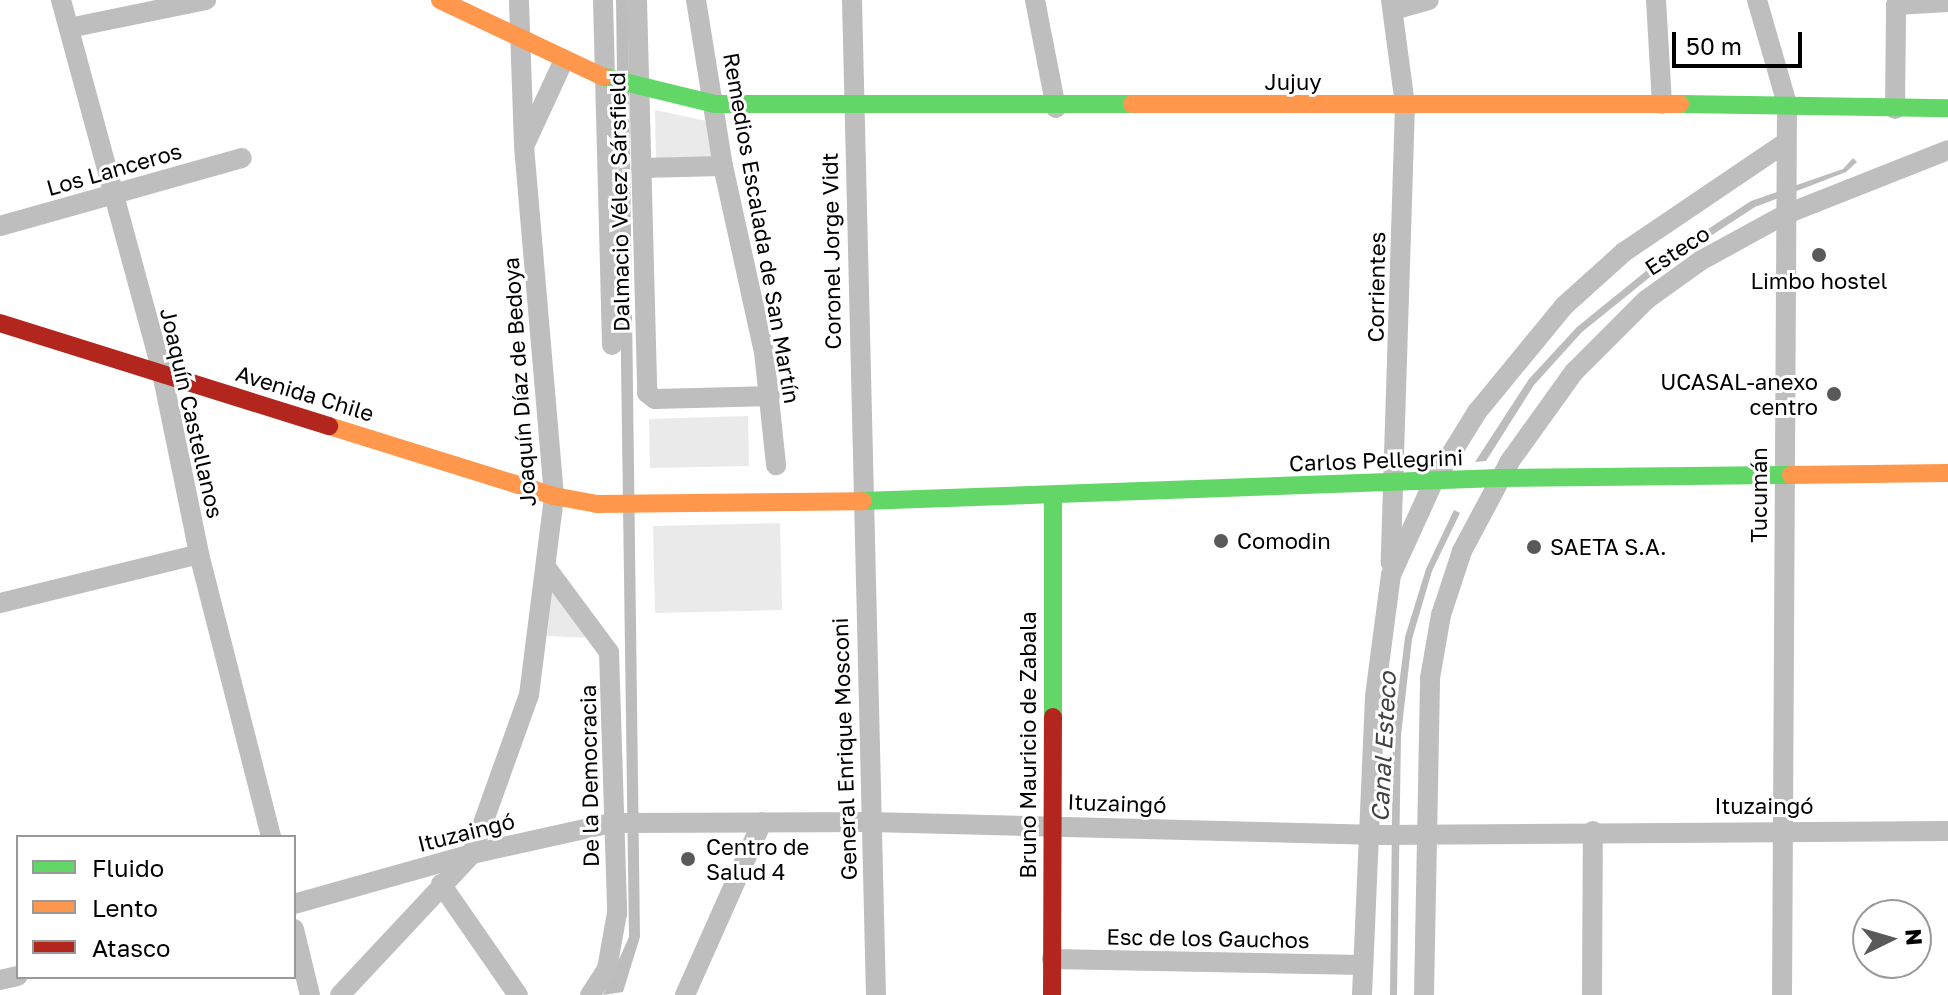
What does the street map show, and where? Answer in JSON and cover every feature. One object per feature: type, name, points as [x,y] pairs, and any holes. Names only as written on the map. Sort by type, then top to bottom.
[{"type":"main road","name":"Jujuy","points":[[440,0],[563,62],[640,89],[715,104],[1056,108],[1787,104],[1948,108]]},
{"type":"main road","name":"Avenida Chile","points":[[0,323],[554,496],[597,504],[805,500]]},
{"type":"main road","name":"Carlos Pellegrini","points":[[805,500],[860,501],[1433,483],[1499,478],[1948,473]]},
{"type":"main road","name":"Bruno Mauricio de Zabala","points":[[1052,995],[1053,495]]},
{"type":"street","name":"Joaquín Castellanos","points":[[61,0],[162,373],[199,554],[270,835]]},
{"type":"street","points":[[69,28],[206,0]]},
{"type":"street","name":"Joaquín Díaz de Bedoya","points":[[472,854],[529,695],[548,570],[554,496],[524,145],[519,0]]},
{"type":"street","name":"Dalmacio Vélez Sársfield","points":[[603,0],[612,345]]},
{"type":"street","name":"Dalmacio Vélez Sársfield","points":[[637,0],[647,393],[655,399],[770,396]]},
{"type":"street","name":"Remedios Escalada de San Martín","points":[[696,0],[723,166],[770,396],[776,465]]},
{"type":"street","name":"Coronel Jorge Vidt","points":[[852,0],[860,501]]},
{"type":"street","points":[[1035,0],[1056,108]]},
{"type":"street","points":[[1392,5],[1429,0]]},
{"type":"street","points":[[1656,0],[1662,104]]},
{"type":"street","name":"Tucumán","points":[[1757,0],[1787,104],[1784,168],[1782,995]]},
{"type":"street","points":[[1895,109],[1896,5],[1948,2]]},
{"type":"street","name":"Corrientes","points":[[1362,995],[1374,835],[1375,696],[1391,575],[1395,484],[1405,105],[1392,5]]},
{"type":"street","points":[[524,145],[563,62]]},
{"type":"street","name":"Esteco","points":[[1433,483],[1494,389],[1564,306],[1624,252],[1785,143]]},
{"type":"street","name":"Esteco","points":[[1499,478],[1574,372],[1646,300],[1700,261],[1784,212],[1948,150]]},
{"type":"street","name":"Los Lanceros","points":[[0,226],[242,158]]},
{"type":"street","points":[[641,168],[723,166]]},
{"type":"street","points":[[1424,995],[1419,835],[1427,724],[1441,615],[1462,551],[1499,478]]},
{"type":"street","name":"Corrientes","points":[[1391,575],[1433,483]]},
{"type":"street","name":"General Enrique Mosconi","points":[[860,501],[876,995]]},
{"type":"street","points":[[0,603],[199,554]]},
{"type":"street","name":"De la Democracia","points":[[548,570],[609,652],[614,944],[607,969],[590,995]]},
{"type":"street","points":[[685,995],[762,822]]},
{"type":"street","name":"Ituzaingó","points":[[296,903],[472,854],[612,823],[871,822],[1374,835],[1593,831],[1948,831]]},
{"type":"street","points":[[1592,995],[1593,831]]},
{"type":"street","points":[[340,995],[472,854]]},
{"type":"street","points":[[441,884],[518,995]]},
{"type":"street","points":[[296,937],[310,995]]},
{"type":"street","name":"Esc de los Gauchos","points":[[1052,959],[1363,965]]},
{"type":"shaded area","points":[[616,0],[628,0],[640,937],[623,992],[603,995],[629,937]]},
{"type":"shaded area","points":[[655,110],[711,122],[716,157],[656,158]]},
{"type":"shaded area","points":[[1853,158],[1857,162],[1846,172],[1755,207],[1660,269],[1582,332],[1534,385],[1486,461],[1475,462],[1529,379],[1577,327],[1656,263],[1751,201],[1843,169]]},
{"type":"shaded area","points":[[748,416],[749,466],[650,468],[649,419]]},
{"type":"shaded area","points":[[1454,510],[1460,513],[1432,571],[1412,639],[1401,735],[1397,995],[1390,995],[1393,734],[1405,637],[1426,569]]},
{"type":"shaded area","points":[[780,523],[782,610],[655,613],[653,526]]},
{"type":"shaded area","points":[[552,583],[591,638],[547,636]]},
{"type":"traffic: fast","points":[[604,77],[715,104],[1132,104]]},
{"type":"traffic: fast","points":[[1680,104],[1948,108]]},
{"type":"traffic: fast","points":[[863,501],[1499,478],[1791,475]]},
{"type":"traffic: fast","points":[[1053,495],[1053,717]]},
{"type":"traffic: slow","points":[[440,0],[604,77]]},
{"type":"traffic: slow","points":[[1132,104],[1680,104]]},
{"type":"traffic: slow","points":[[329,426],[554,496],[597,504],[863,501]]},
{"type":"traffic: slow","points":[[1791,475],[1948,473]]},
{"type":"traffic: jam","points":[[0,323],[329,426]]},
{"type":"traffic: jam","points":[[1052,995],[1053,717]]},
{"type":"place","name":"Limbo hostel","points":[[1819,255]]},
{"type":"place","name":"UCASAL-anexo centro","points":[[1834,394]]},
{"type":"place","name":"Comodin","points":[[1221,541]]},
{"type":"place","name":"SAETA S.A.","points":[[1534,547]]},
{"type":"place","name":"Centro de Salud 4","points":[[688,859]]},
{"type":"water label","name":"Canal Esteco","points":[[1383,747]]}]
